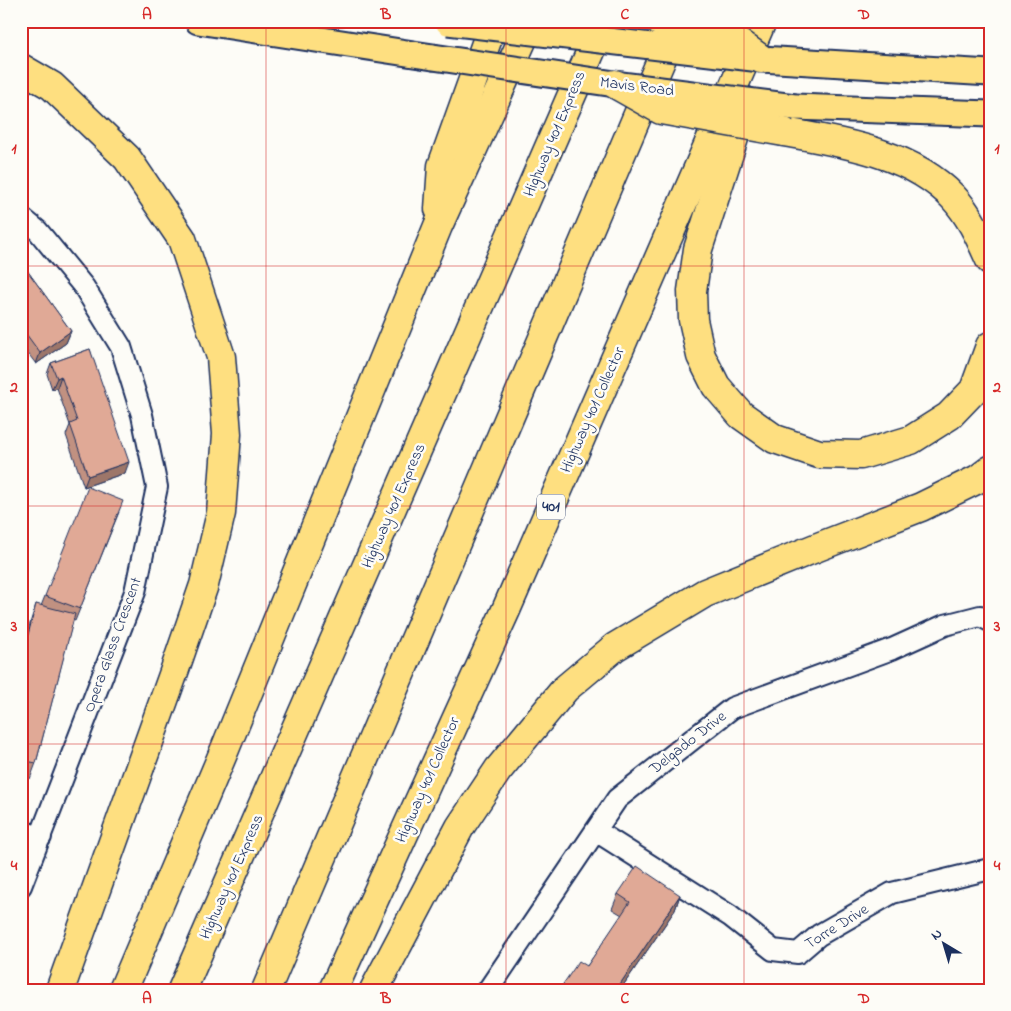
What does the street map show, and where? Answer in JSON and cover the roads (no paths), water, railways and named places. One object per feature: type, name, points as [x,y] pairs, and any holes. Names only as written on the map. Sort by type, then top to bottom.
[{"type":"highway","points":[[438,226],[442,166],[494,21]]},
{"type":"highway","points":[[123,990],[225,749],[438,226],[531,21]]},
{"type":"highway","name":"Highway 401 Express","points":[[182,990],[604,21]]},
{"type":"highway","points":[[659,21],[723,32],[761,59]]},
{"type":"highway","points":[[266,990],[677,21]]},
{"type":"highway","name":"Highway 401 Collector","points":[[334,990],[506,610],[762,21]]},
{"type":"highway","points":[[773,21],[698,249],[692,291],[693,320],[701,356],[716,386],[741,415],[775,439],[819,454],[861,455],[911,440],[949,416],[974,390],[990,346]]},
{"type":"highway","points":[[21,68],[52,86],[127,158],[182,240],[222,357],[227,434],[221,513],[204,585],[60,990]]},
{"type":"highway","points":[[615,84],[661,110],[852,145],[896,159],[930,178],[953,198],[976,228],[990,260]]},
{"type":"highway","points":[[374,990],[460,827],[498,770],[565,690],[615,648],[705,593],[922,507],[978,479],[990,470]]},
{"type":"main road","name":"Mavis Road","points":[[198,21],[615,84],[795,107],[990,114]]},
{"type":"main road","points":[[447,21],[761,59],[990,73]]},
{"type":"street","name":"Opera Glass Crescent","points":[[21,217],[38,231],[84,287],[121,347],[142,415],[157,487],[135,592],[21,886]]},
{"type":"street","name":"Delgado Drive","points":[[488,990],[617,799],[732,708],[892,649],[945,625],[985,618]]},
{"type":"street","points":[[21,831],[41,837]]},
{"type":"street","name":"Torre Drive","points":[[596,831],[730,916],[773,950],[798,953],[819,935],[892,893],[990,869]]}]
